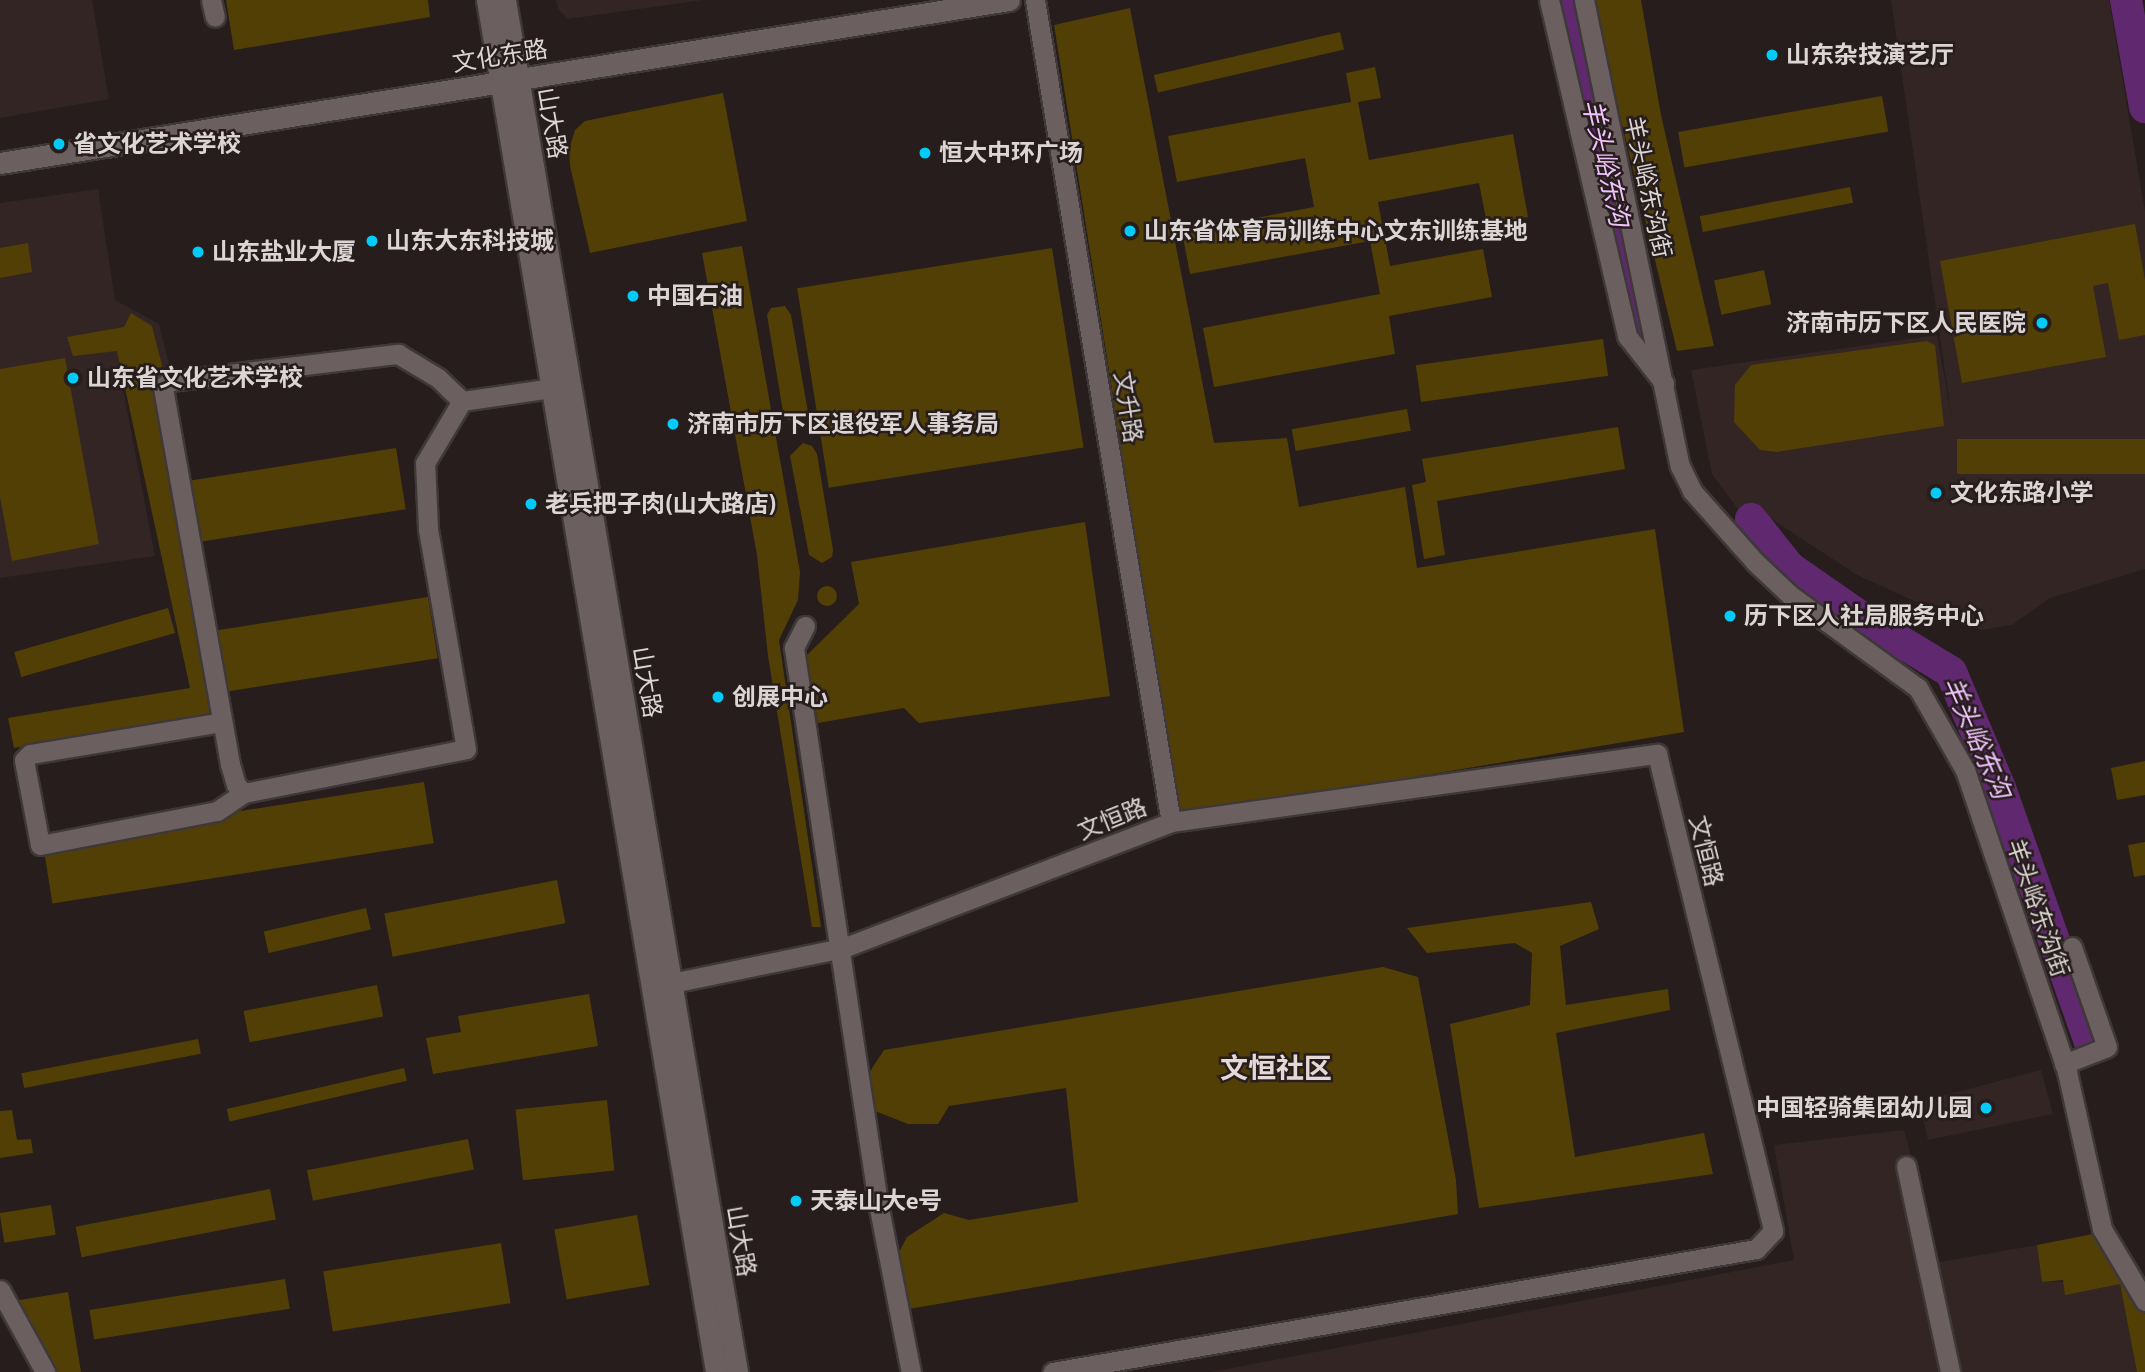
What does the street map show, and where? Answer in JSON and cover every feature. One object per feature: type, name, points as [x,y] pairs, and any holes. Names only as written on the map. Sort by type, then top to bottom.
[{"type":"main road","name":"山大路","points":[[486,0],[509,81],[671,983],[737,1372]]},
{"type":"main road","name":"山大路","points":[[505,0],[509,81],[552,388],[716,1372]]},
{"type":"main road","name":"文化东路","points":[[0,163],[1009,0]]},
{"type":"street","name":"文升路","points":[[1035,0],[1171,822]]},
{"type":"street","name":"羊头峪东沟街","points":[[1549,0],[1627,336],[1665,384]]},
{"type":"street","name":"羊头峪东沟街","points":[[1584,0],[1680,466],[1692,491],[1790,595],[1918,688],[1965,770],[2064,1064],[2102,1229],[2145,1301]]},
{"type":"street","points":[[244,793],[233,775],[222,722],[163,387],[170,381],[398,354],[438,378],[462,401]]},
{"type":"street","points":[[462,401],[552,388]]},
{"type":"street","points":[[222,722],[30,754],[24,760],[40,845],[217,811],[244,793],[466,749],[428,528],[425,463],[462,401]]},
{"type":"street","points":[[805,625],[794,648],[843,948],[878,1203],[911,1372]]},
{"type":"street","name":"文恒路","points":[[671,983],[843,948],[1171,822],[1657,754],[1773,1231],[1756,1249],[1053,1372]]},
{"type":"street","points":[[2064,1064],[2107,1047],[2072,947]]},
{"type":"street","points":[[1906,1166],[1950,1372]]},
{"type":"street","points":[[0,1290],[46,1372]]},
{"type":"shaded area","points":[[0,0],[92,0],[109,99],[0,118]]},
{"type":"shaded area","points":[[226,0],[428,0],[430,17],[234,50]]},
{"type":"shaded area","points":[[556,0],[703,0],[568,19],[558,9]]},
{"type":"shaded area","points":[[1592,0],[1641,0],[1661,115],[1714,346],[1677,351]]},
{"type":"shaded area","points":[[1891,0],[2109,0],[2145,211],[2145,569],[2050,598],[2012,625],[1982,630],[1967,625],[1857,575],[1761,512],[1746,520],[1712,474],[1691,370],[1937,335],[1952,419]]},
{"type":"shaded area","name":"山东省体育局训练中心文东训练基地","points":[[1130,8],[1214,443],[1287,438],[1299,507],[1405,487],[1417,568],[1655,529],[1684,732],[1180,816],[1054,25]]},
{"type":"shaded area","points":[[1340,32],[1344,50],[1158,93],[1154,75]]},
{"type":"shaded area","points":[[1375,67],[1381,98],[1358,102],[1369,160],[1513,134],[1528,217],[1487,224],[1479,183],[1378,202],[1390,266],[1483,249],[1492,297],[1389,316],[1395,354],[1214,387],[1203,328],[1380,294],[1370,241],[1190,274],[1182,232],[1314,207],[1305,158],[1177,182],[1168,136],[1351,102],[1346,73]]},
{"type":"shaded area","points":[[723,93],[747,221],[590,253],[570,166],[569,149],[575,130],[585,121]]},
{"type":"shaded area","points":[[1882,96],[1888,131],[1684,167],[1678,132]]},
{"type":"shaded area","points":[[1850,187],[1853,203],[1703,232],[1700,216]]},
{"type":"shaded area","name":"山东省文化艺术学校","points":[[98,189],[115,300],[159,324],[171,372],[122,384],[155,556],[0,578],[0,203]]},
{"type":"shaded area","points":[[2135,224],[2145,280],[2145,335],[2119,340],[2108,283],[2093,286],[2106,357],[1962,383],[1940,261]]},
{"type":"shaded area","points":[[28,243],[32,272],[0,278],[0,248]]},
{"type":"shaded area","points":[[742,246],[800,572],[798,600],[779,640],[821,927],[812,927],[768,656],[757,555],[702,253]]},
{"type":"shaded area","points":[[1052,248],[1084,448],[829,488],[797,288]]},
{"type":"shaded area","points":[[1764,270],[1771,304],[1721,315],[1714,281]]},
{"type":"shaded area","points":[[785,306],[791,315],[808,412],[796,423],[784,418],[767,315],[771,308]]},
{"type":"shaded area","points":[[131,313],[152,326],[162,365],[154,390],[217,713],[14,748],[8,718],[190,688],[117,351],[73,356],[67,337],[124,327]]},
{"type":"shaded area","points":[[1603,339],[1608,376],[1421,402],[1416,365]]},
{"type":"shaded area","points":[[1927,341],[1935,345],[1944,426],[1777,452],[1760,450],[1734,422],[1735,385],[1751,365]]},
{"type":"shaded area","points":[[65,358],[99,544],[12,561],[0,497],[0,369]]},
{"type":"shaded area","points":[[1407,409],[1411,431],[1296,451],[1292,429]]},
{"type":"shaded area","points":[[1618,427],[1625,469],[1437,501],[1445,555],[1424,559],[1412,485],[1426,482],[1422,459]]},
{"type":"shaded area","points":[[1957,439],[2145,439],[2145,474],[1957,474]]},
{"type":"shaded area","points":[[803,443],[812,446],[817,454],[833,550],[832,557],[822,563],[809,555],[790,456]]},
{"type":"shaded area","points":[[396,448],[406,509],[192,543],[183,482]]},
{"type":"shaded area","points":[[1085,522],[1110,696],[919,723],[904,708],[818,723],[806,656],[859,604],[851,562]]},
{"type":"shaded area","points":[[827,586],[834,589],[837,596],[834,603],[827,606],[820,603],[817,596],[820,589]]},
{"type":"shaded area","points":[[428,597],[438,658],[224,692],[215,631]]},
{"type":"shaded area","points":[[168,608],[175,633],[21,677],[14,652]]},
{"type":"shaded area","points":[[2145,761],[2145,795],[2117,800],[2111,768]]},
{"type":"shaded area","points":[[424,782],[434,843],[52,904],[43,842]]},
{"type":"shaded area","points":[[2145,842],[2145,875],[2134,877],[2128,845]]},
{"type":"shaded area","points":[[557,880],[565,923],[393,957],[384,914]]},
{"type":"shaded area","points":[[1591,902],[1599,929],[1560,946],[1566,1005],[1668,989],[1670,1010],[1556,1033],[1575,1157],[1704,1133],[1713,1174],[1479,1208],[1450,1024],[1530,1005],[1532,953],[1515,943],[1427,953],[1407,928]]},
{"type":"shaded area","points":[[366,908],[371,929],[269,953],[264,932]]},
{"type":"shaded area","points":[[1383,967],[1418,977],[1456,1180],[1458,1214],[909,1309],[897,1256],[907,1237],[944,1213],[969,1220],[1078,1202],[1066,1088],[949,1106],[938,1124],[908,1124],[870,1109],[865,1079],[884,1050]]},
{"type":"shaded area","points":[[377,985],[383,1016],[250,1042],[243,1011]]},
{"type":"shaded area","points":[[589,994],[598,1046],[433,1074],[426,1038],[461,1032],[458,1016]]},
{"type":"shaded area","points":[[198,1039],[201,1054],[24,1088],[21,1073]]},
{"type":"shaded area","points":[[404,1068],[407,1081],[230,1122],[227,1109]]},
{"type":"shaded area","name":"中国轻骑集团幼儿园","points":[[2041,1070],[2053,1114],[1928,1140],[1919,1102]]},
{"type":"shaded area","points":[[607,1100],[614,1171],[523,1180],[516,1110]]},
{"type":"shaded area","points":[[12,1110],[17,1140],[31,1139],[33,1153],[0,1158],[0,1111]]},
{"type":"shaded area","points":[[1904,1130],[1940,1262],[2037,1245],[2042,1281],[2120,1284],[2137,1372],[1211,1372],[1794,1260],[1774,1145]]},
{"type":"shaded area","points":[[468,1139],[474,1169],[313,1201],[307,1170]]},
{"type":"shaded area","points":[[270,1189],[276,1219],[82,1257],[76,1227]]},
{"type":"shaded area","points":[[51,1205],[56,1235],[4,1243],[0,1213]]},
{"type":"shaded area","points":[[637,1215],[649,1285],[567,1300],[554,1230]]},
{"type":"shaded area","points":[[2098,1233],[2145,1314],[2145,1372],[2137,1372],[2120,1284],[2065,1295],[2063,1280],[2042,1282],[2037,1245]]},
{"type":"shaded area","points":[[501,1243],[511,1303],[333,1331],[323,1271]]},
{"type":"shaded area","points":[[285,1279],[290,1309],[94,1340],[89,1310]]},
{"type":"shaded area","points":[[68,1292],[81,1372],[56,1372],[14,1301]]},
{"type":"waterway","name":"羊头峪东沟","points":[[1568,0],[1641,326]]},
{"type":"waterway","points":[[2126,0],[2145,107]]},
{"type":"waterway","name":"羊头峪东沟","points":[[1751,519],[1789,567],[1865,620],[1951,672],[2000,788],[2090,1042]]},
{"type":"place","name":"山东杂技演艺厅","points":[[1772,55]]},
{"type":"place","name":"省文化艺术学校","points":[[59,144]]},
{"type":"place","name":"恒大中环广场","points":[[925,153]]},
{"type":"place","name":"山东省体育局训练中心文东训练基地","points":[[1130,231]]},
{"type":"place","name":"山东大东科技城","points":[[372,241]]},
{"type":"place","name":"山东盐业大厦","points":[[198,252]]},
{"type":"place","name":"中国石油","points":[[633,296]]},
{"type":"place","name":"济南市历下区人民医院","points":[[2042,323]]},
{"type":"place","name":"山东省文化艺术学校","points":[[73,378]]},
{"type":"place","name":"济南市历下区退役军人事务局","points":[[673,424]]},
{"type":"place","name":"文化东路小学","points":[[1936,493]]},
{"type":"place","name":"老兵把子肉(山大路店)","points":[[531,504]]},
{"type":"place","name":"历下区人社局服务中心","points":[[1730,616]]},
{"type":"place","name":"创展中心","points":[[718,697]]},
{"type":"place","name":"中国轻骑集团幼儿园","points":[[1986,1108]]},
{"type":"place","name":"天泰山大e号","points":[[796,1201]]},
{"type":"district","name":"文恒社区","points":[[1276,1068]]}]
